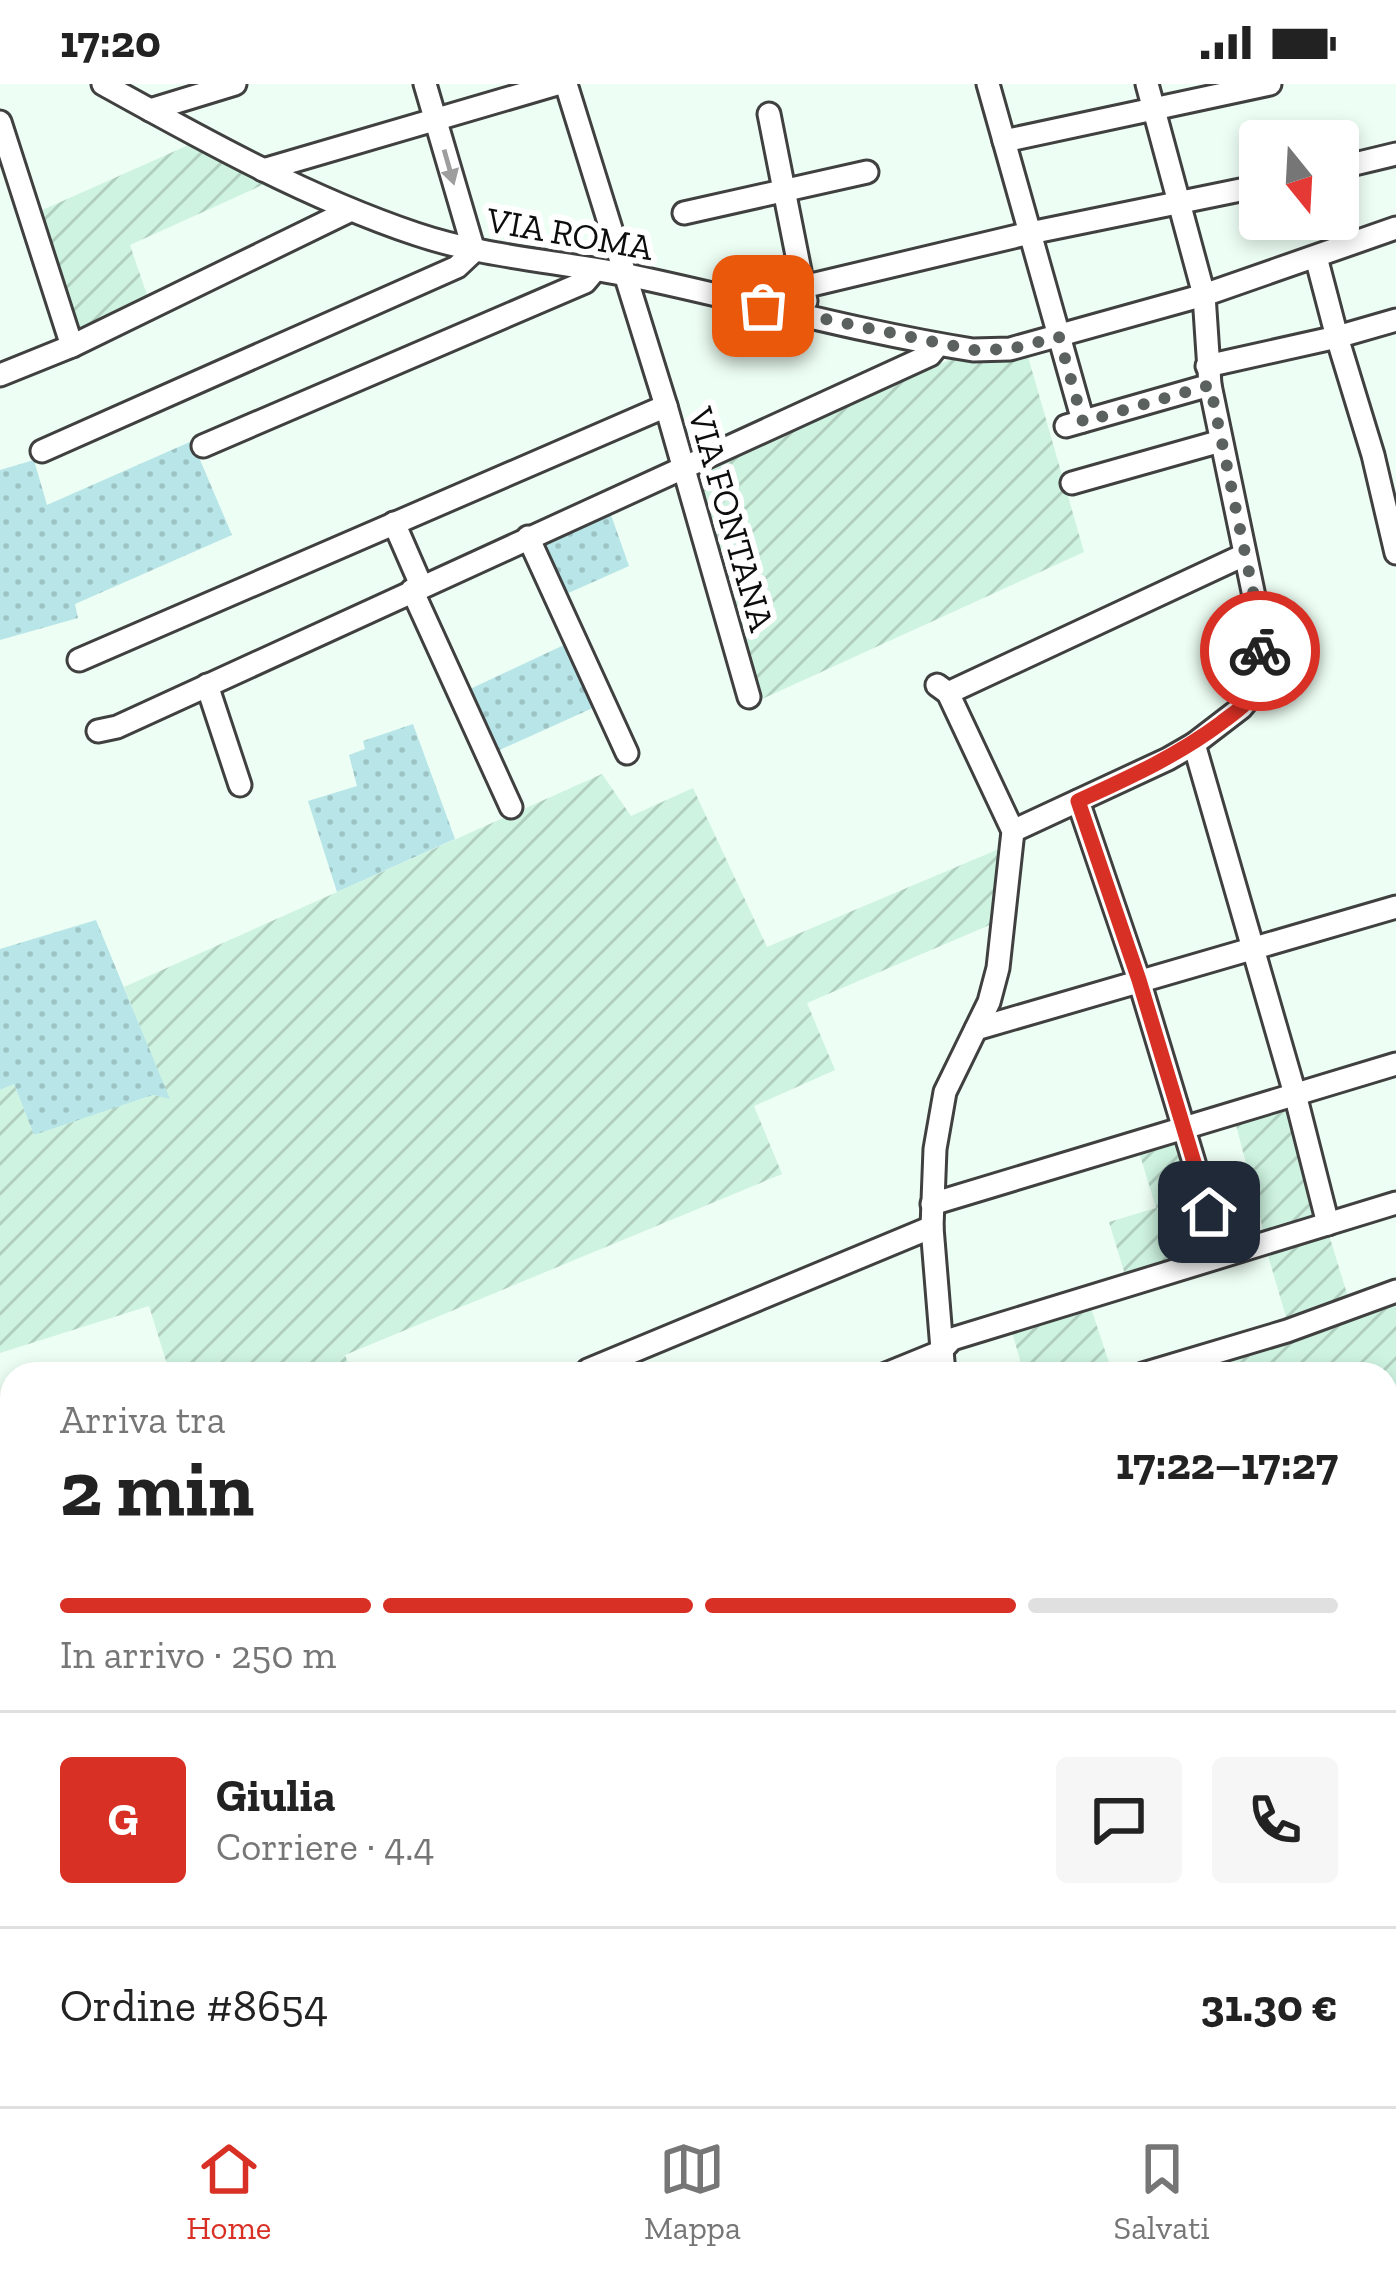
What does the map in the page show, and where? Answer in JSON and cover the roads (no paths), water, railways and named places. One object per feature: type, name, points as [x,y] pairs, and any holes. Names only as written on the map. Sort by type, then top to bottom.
[{"type":"street","name":"VIA ROMA","points":[[103,84],[224,152],[418,235],[474,251],[626,275],[938,345],[991,351],[1059,337],[1204,295],[1396,228]]},
{"type":"street","points":[[150,110],[236,84]]},
{"type":"street","points":[[42,451],[458,268],[474,251],[425,84]]},
{"type":"street","points":[[263,170],[435,118],[564,86],[593,84]]},
{"type":"street","points":[[988,84],[1059,337],[1075,424],[1208,375],[1396,320]]},
{"type":"street","points":[[1013,831],[1194,744],[1241,708],[1257,680],[1260,625],[1208,375],[1204,295],[1147,84]]},
{"type":"street","points":[[1004,141],[1270,84]]},
{"type":"street","name":"VIA FONTANA","points":[[564,86],[666,406],[749,697]]},
{"type":"street","points":[[769,113],[809,316]]},
{"type":"street","points":[[0,122],[10,187],[72,346]]},
{"type":"street","points":[[1359,163],[1396,154]]},
{"type":"street","points":[[684,213],[867,172]]},
{"type":"street","points":[[803,287],[1030,232],[1239,191]]},
{"type":"street","points":[[0,375],[72,346],[351,210]]},
{"type":"street","points":[[1316,257],[1337,337],[1385,452],[1396,553]]},
{"type":"street","points":[[203,446],[585,282],[595,270]]},
{"type":"street","points":[[98,731],[117,727],[683,470],[930,356],[938,345]]},
{"type":"street","points":[[80,661],[666,406]]},
{"type":"street","points":[[1072,483],[1221,440]]},
{"type":"street","points":[[394,523],[511,807]]},
{"type":"street","points":[[528,537],[627,753]]},
{"type":"street","points":[[942,1362],[932,1215],[935,1149],[945,1092],[989,1002],[998,968],[1013,831],[942,689],[1244,555]]},
{"type":"street","points":[[207,685],[240,785]]},
{"type":"street","points":[[1194,744],[1328,1224]]},
{"type":"street","points":[[1078,801],[1139,980],[1222,1255]]},
{"type":"street","points":[[976,1030],[1396,907]]},
{"type":"street","points":[[606,1362],[932,1215],[1183,1127],[1396,1064]]},
{"type":"street","points":[[942,1362],[952,1339],[1396,1204]]},
{"type":"street","points":[[1183,1362],[1396,1291]]}]
